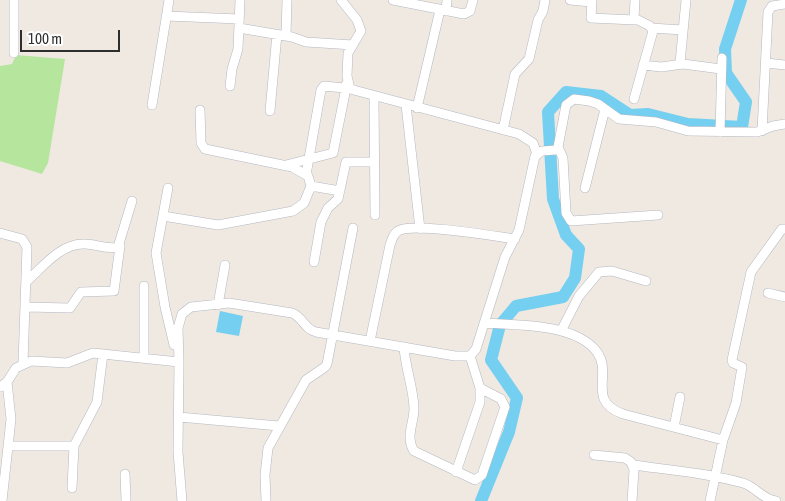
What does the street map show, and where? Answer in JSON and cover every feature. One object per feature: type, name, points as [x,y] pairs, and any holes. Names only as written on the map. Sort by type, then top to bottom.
[{"type":"street","points":[[14,0],[14,53]]},
{"type":"street","points":[[152,105],[169,0]]},
{"type":"street","points":[[230,86],[232,69],[238,49],[240,0]]},
{"type":"street","points":[[270,111],[288,0]]},
{"type":"street","points":[[285,165],[333,153],[335,149],[347,83],[347,60],[359,38],[360,25],[341,0]]},
{"type":"street","points":[[393,0],[443,11],[467,14],[472,7],[473,0]]},
{"type":"street","points":[[417,108],[447,0]]},
{"type":"street","points":[[503,130],[516,74],[529,58],[545,0]]},
{"type":"street","points":[[570,0],[592,1],[591,18],[635,20],[651,28],[683,30]]},
{"type":"street","points":[[635,0],[635,20]]},
{"type":"street","points":[[680,63],[686,0]]},
{"type":"street","points":[[762,131],[768,12],[772,6],[785,4]]},
{"type":"street","points":[[166,16],[239,23],[306,42],[353,46]]},
{"type":"street","points":[[634,99],[650,47],[651,28]]},
{"type":"street","points":[[720,131],[722,58]]},
{"type":"street","points":[[643,65],[661,67],[680,63],[721,69]]},
{"type":"street","points":[[766,63],[785,65]]},
{"type":"street","points":[[347,83],[350,89],[357,92],[519,134],[533,143],[540,153]]},
{"type":"street","points":[[164,216],[218,225],[293,211],[304,203],[311,186],[306,175],[320,90],[324,86],[344,88],[347,83]]},
{"type":"street","points":[[374,97],[375,214]]},
{"type":"street","points":[[658,215],[571,221],[566,213],[563,158],[557,148],[566,105],[570,101],[589,101],[619,119],[656,122],[688,131],[762,131],[773,126],[785,124]]},
{"type":"street","points":[[406,105],[420,229]]},
{"type":"street","points":[[585,188],[605,109]]},
{"type":"street","points":[[200,110],[201,143],[205,149],[285,165],[306,175]]},
{"type":"street","points":[[182,501],[178,452],[178,328],[182,314],[191,307],[229,303],[292,313],[300,317],[311,331],[460,356],[470,356],[476,349],[505,256],[519,230],[535,156],[557,148]]},
{"type":"street","points":[[314,262],[321,222],[328,208],[338,199],[346,162],[374,162]]},
{"type":"street","points":[[311,186],[340,191]]},
{"type":"street","points":[[168,188],[156,253],[164,307],[174,345],[178,351]]},
{"type":"street","points":[[26,307],[70,308],[81,292],[114,291],[120,246],[132,201]]},
{"type":"street","points":[[266,501],[268,448],[306,380],[325,367],[353,228]]},
{"type":"street","points":[[370,341],[392,239],[399,230],[420,229],[515,239]]},
{"type":"street","points":[[710,501],[723,440],[736,403],[742,365],[733,363],[732,360],[751,272],[782,229],[785,229]]},
{"type":"street","points":[[0,233],[26,242],[27,281],[22,363]]},
{"type":"street","points":[[27,281],[56,255],[74,245],[86,244],[115,248],[120,246]]},
{"type":"street","points":[[218,305],[225,265]]},
{"type":"street","points":[[561,331],[574,303],[599,272],[612,272],[646,281]]},
{"type":"street","points":[[144,286],[144,358]]},
{"type":"street","points":[[768,293],[785,296]]},
{"type":"street","points":[[484,323],[545,327],[561,331],[584,341],[596,351],[602,361],[602,393],[610,407],[623,414],[723,440]]},
{"type":"street","points":[[404,347],[414,408],[410,435],[411,446],[414,450],[472,480],[480,479],[504,411],[504,402],[480,388]]},
{"type":"street","points":[[2,501],[11,419],[3,384],[22,363],[41,360],[67,362],[86,354],[179,362]]},
{"type":"street","points":[[72,488],[74,446],[97,402],[103,354]]},
{"type":"street","points":[[456,472],[477,412],[480,388],[470,356]]},
{"type":"street","points":[[674,427],[680,397]]},
{"type":"street","points":[[179,417],[279,426]]},
{"type":"street","points":[[9,446],[74,446]]},
{"type":"street","points":[[594,455],[625,458],[633,465],[715,476],[748,485],[763,497],[776,501]]},
{"type":"street","points":[[632,501],[633,465]]},
{"type":"street","points":[[125,474],[126,501]]},
{"type":"green space","points":[[16,55],[65,59],[48,163],[42,174],[0,161],[0,66],[12,64]]},
{"type":"water","points":[[220,311],[243,316],[239,336],[216,332]]},
{"type":"waterway","points":[[481,501],[509,432],[517,398],[491,360],[500,325],[516,306],[563,297],[575,278],[579,249],[566,235],[553,199],[548,112],[566,92],[601,96],[630,115],[648,114],[688,124],[742,127],[746,102],[726,73],[725,49],[741,0]]}]
